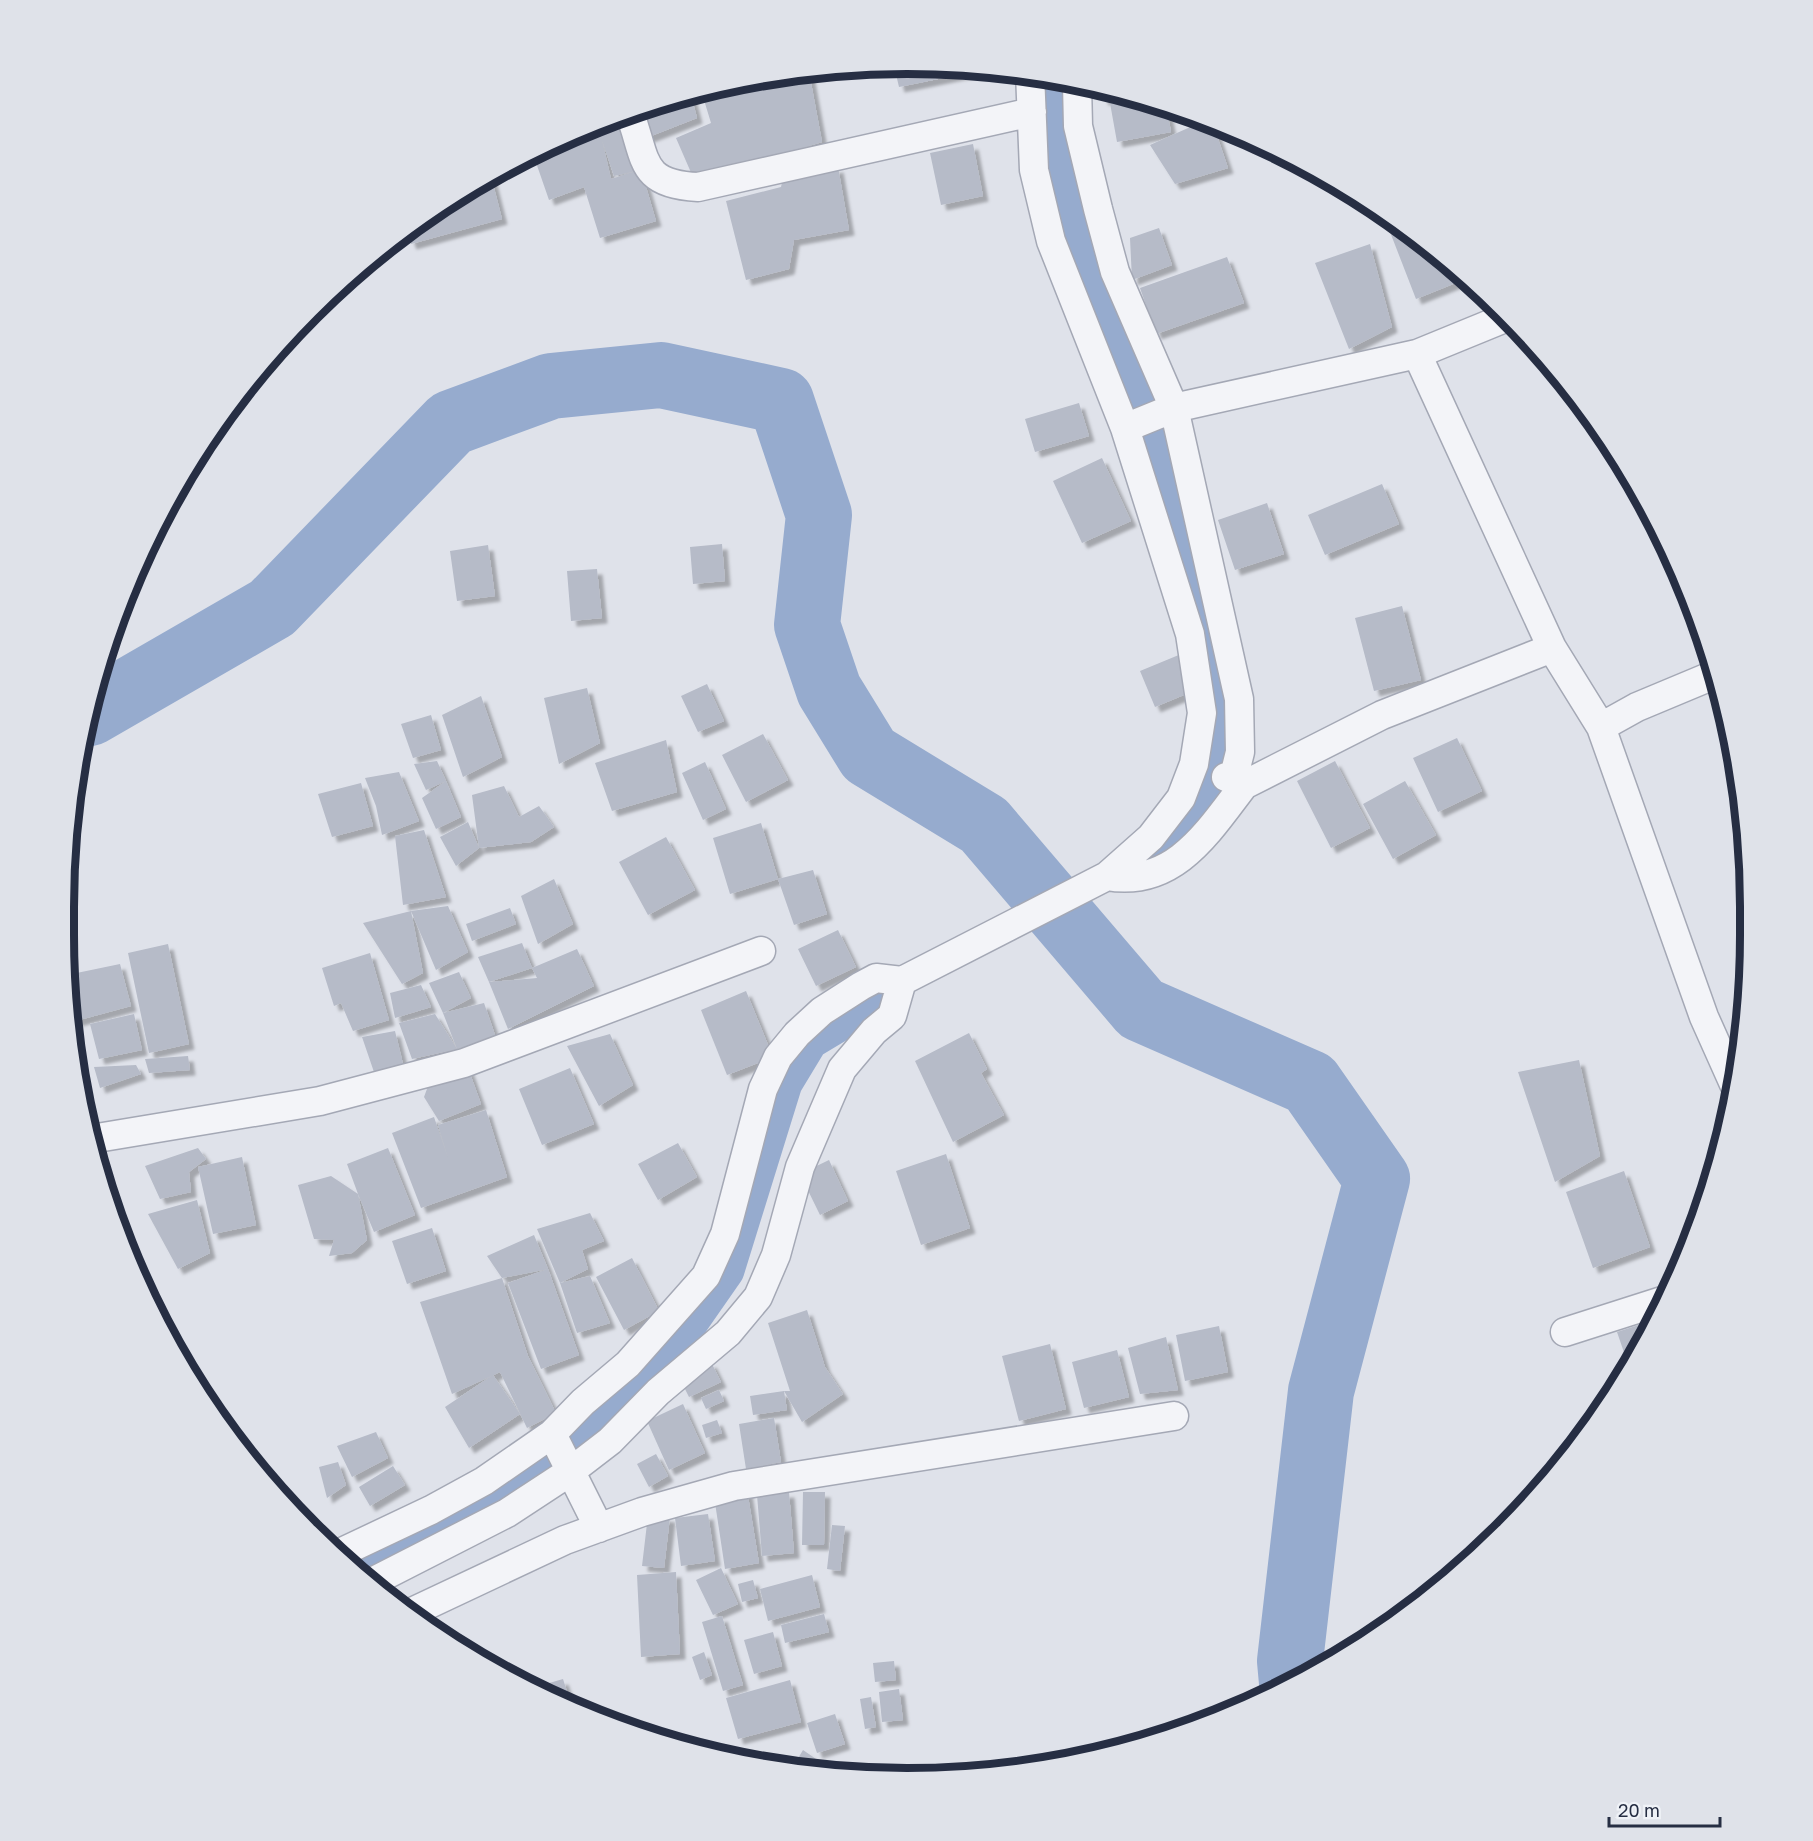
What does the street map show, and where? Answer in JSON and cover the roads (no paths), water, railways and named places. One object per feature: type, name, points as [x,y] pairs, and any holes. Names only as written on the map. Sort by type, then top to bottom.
[{"type":"street","points":[[1031,84],[1034,170],[1051,242],[1150,417],[1239,699],[1240,752],[1220,775],[1199,841],[1176,861],[1148,877],[1096,882]]},
{"type":"street","points":[[1077,92],[1078,126],[1150,417],[1190,634],[1202,713],[1220,775]]},
{"type":"street","points":[[632,121],[645,161],[653,175],[665,182],[698,187],[1032,112]]},
{"type":"street","points":[[1150,417],[1417,354],[1499,320]]},
{"type":"street","points":[[1417,354],[1552,648],[1601,727],[1704,1017],[1728,1070]]},
{"type":"street","points":[[347,1552],[440,1527],[507,1513],[562,1454],[583,1402],[628,1364],[706,1276],[725,1234],[763,1089],[778,1057],[796,1034],[822,1011],[876,978],[908,978],[1096,882],[1151,837],[1181,798],[1220,775],[1382,715],[1552,648]]},
{"type":"street","points":[[1601,727],[1637,707],[1707,678]]},
{"type":"street","points":[[99,1138],[320,1101],[464,1063],[761,951]]},
{"type":"street","points":[[377,1578],[440,1527],[484,1481],[562,1454],[610,1441],[658,1392],[728,1333],[758,1297],[776,1255],[800,1167],[842,1069],[874,1031],[892,1016],[908,978]]},
{"type":"street","points":[[1565,1332],[1654,1304]]},
{"type":"street","points":[[419,1609],[565,1540],[642,1512],[734,1486],[1174,1416]]},
{"type":"street","points":[[562,1454],[599,1528]]},
{"type":"waterway","points":[[1058,88],[1069,201],[1139,381],[1211,652],[1221,739],[1205,795],[1166,844],[1133,869]]},
{"type":"waterway","points":[[98,708],[272,608],[451,423],[551,386],[661,375],[781,401],[819,515],[807,625],[829,690],[869,755],[984,825],[1141,1009],[1310,1083],[1377,1179],[1321,1391],[1290,1661],[1291,1673]]},
{"type":"waterway","points":[[365,1568],[448,1524],[565,1449],[679,1336],[725,1270],[783,1083],[809,1040],[884,995]]}]
